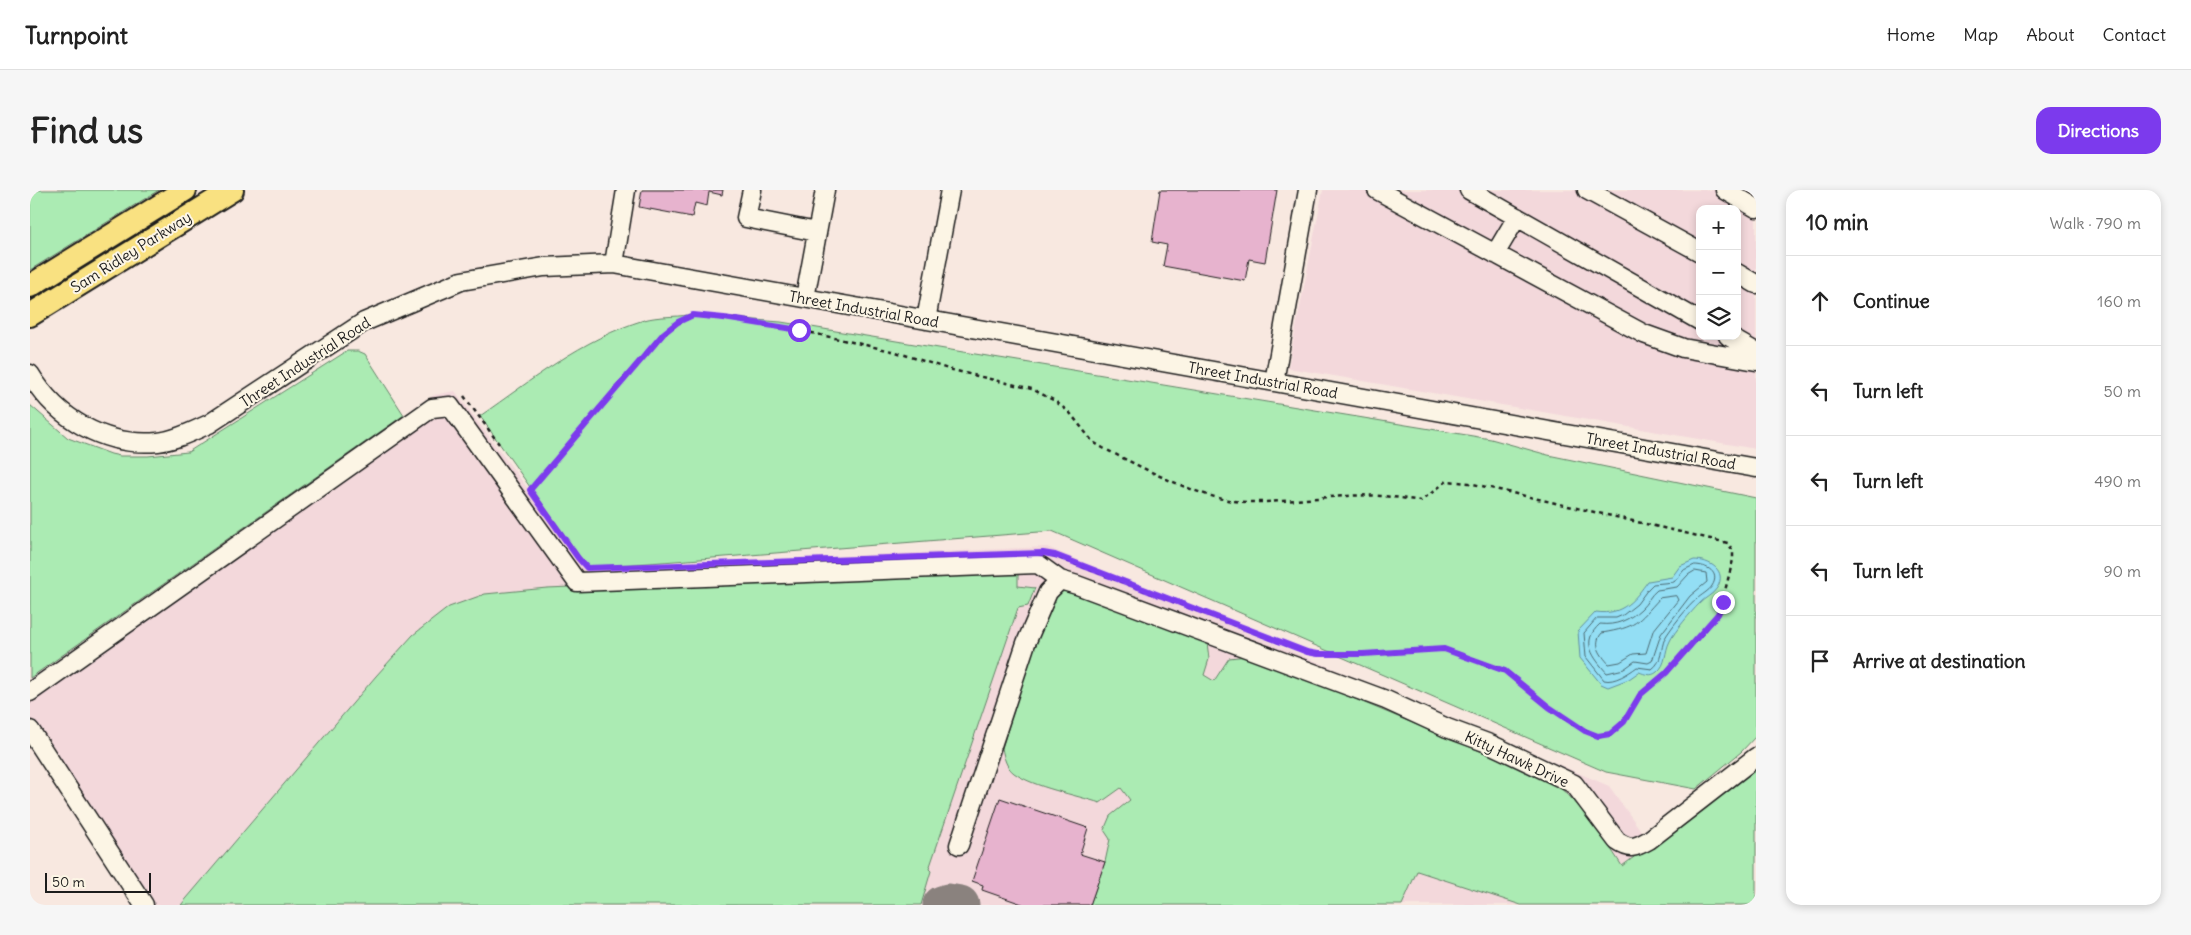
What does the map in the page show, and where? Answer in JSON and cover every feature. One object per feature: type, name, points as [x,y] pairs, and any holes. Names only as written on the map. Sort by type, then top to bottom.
[{"type":"main road","name":"Sam Ridley Parkway","points":[[30,286],[184,190]]},
{"type":"main road","name":"Sam Ridley Parkway","points":[[30,315],[232,190]]},
{"type":"street","points":[[614,264],[626,190]]},
{"type":"street","points":[[752,190],[746,218],[817,232]]},
{"type":"street","points":[[804,298],[825,190]]},
{"type":"street","points":[[926,320],[950,190]]},
{"type":"street","points":[[1274,382],[1308,190]]},
{"type":"street","points":[[1377,190],[1644,334],[1682,348],[1756,360]]},
{"type":"street","points":[[1469,190],[1696,318]]},
{"type":"street","points":[[1587,190],[1696,250]]},
{"type":"street","points":[[1725,190],[1756,208]]},
{"type":"street","points":[[1495,254],[1517,217]]},
{"type":"street","name":"Threet Industrial Road","points":[[30,374],[57,407],[77,424],[105,437],[131,442],[159,442],[184,435],[209,424],[364,322],[461,281],[544,267],[614,264],[1756,468]]},
{"type":"street","points":[[1741,275],[1756,284]]},
{"type":"street","points":[[1735,340],[1756,352]]},
{"type":"street","points":[[30,692],[432,408],[450,406],[577,582],[1038,564],[1060,580],[1295,656]]},
{"type":"street","points":[[959,845],[1026,643],[1048,592],[1060,580]]},
{"type":"street","name":"Kitty Hawk Drive","points":[[1295,656],[1447,728],[1490,744],[1574,784],[1612,835],[1627,848],[1635,848],[1649,840],[1756,756]]},
{"type":"street","points":[[30,730],[144,905]]},
{"type":"path","points":[[536,498],[530,490],[634,366],[664,333],[678,322],[693,315],[799,330],[896,352],[948,369],[1032,389],[1055,401],[1070,413],[1094,442],[1104,448],[1211,496],[1235,501],[1386,495],[1421,500],[1447,481],[1470,483],[1728,543],[1733,552],[1733,560],[1723,602],[1718,614],[1666,673],[1640,695],[1624,722],[1610,734],[1598,736],[1585,731],[1549,707],[1505,671],[1444,649],[1363,654],[1318,654],[1307,652]]},
{"type":"path","points":[[1049,554],[1295,656]]},
{"type":"shaded area","points":[[1323,190],[1756,190],[1756,449],[1288,368]]},
{"type":"shaded area","points":[[455,391],[587,568],[1047,547],[1609,786],[1694,905],[140,905],[30,741],[30,678],[434,395]]},
{"type":"green space","points":[[30,190],[159,190],[30,270]]},
{"type":"green space","points":[[689,315],[781,322],[1491,439],[1548,455],[1756,498],[1756,736],[1741,752],[1696,789],[1606,772],[1052,531],[587,568],[480,416],[558,362],[600,338],[644,320]]},
{"type":"green space","points":[[347,351],[358,351],[365,354],[404,415],[30,678],[30,405],[68,438],[111,454],[120,456],[148,456],[188,452]]},
{"type":"green space","points":[[1018,568],[1018,586],[1035,588],[1028,606],[1018,608],[929,869],[931,871],[921,905],[181,905],[376,676],[413,635],[449,607],[485,594],[547,588]]},
{"type":"green space","points":[[1062,590],[1073,590],[1207,642],[1209,659],[1204,675],[1214,681],[1229,658],[1247,656],[1283,669],[1552,781],[1582,810],[1599,831],[1622,866],[1756,766],[1756,905],[1521,905],[1417,871],[1402,905],[1090,905],[1105,862],[1110,839],[1104,830],[1110,816],[1130,800],[1121,788],[1100,803],[1022,778],[1009,768],[1002,748],[1044,618],[1053,601]]},
{"type":"water","points":[[1694,560],[1700,560],[1715,567],[1719,571],[1720,582],[1711,595],[1696,607],[1675,632],[1668,645],[1664,662],[1660,669],[1648,675],[1639,672],[1629,679],[1608,687],[1601,684],[1580,658],[1578,631],[1596,612],[1605,613],[1621,609],[1633,600],[1648,581],[1672,577],[1680,566]]},
{"type":"building","points":[[642,190],[723,190],[722,195],[709,192],[707,206],[695,203],[692,217],[639,207]]},
{"type":"building","points":[[1160,190],[1277,190],[1265,262],[1249,259],[1245,281],[1163,266],[1167,245],[1152,242]]},
{"type":"building","points":[[1000,798],[1088,828],[1080,854],[1105,862],[1090,905],[1025,905],[982,890],[983,885],[972,881]]},
{"type":"taxiway","points":[[942,905],[948,903],[960,905]]},
{"type":"route","points":[[799,330],[693,315],[678,322],[664,333],[634,366],[530,490],[587,568],[1043,553],[1055,555],[1307,652],[1318,654],[1363,654],[1444,649],[1464,658],[1489,664],[1505,671],[1549,707],[1585,731],[1598,736],[1610,734],[1624,722],[1640,695],[1666,673],[1685,649],[1718,614],[1723,602]]}]
